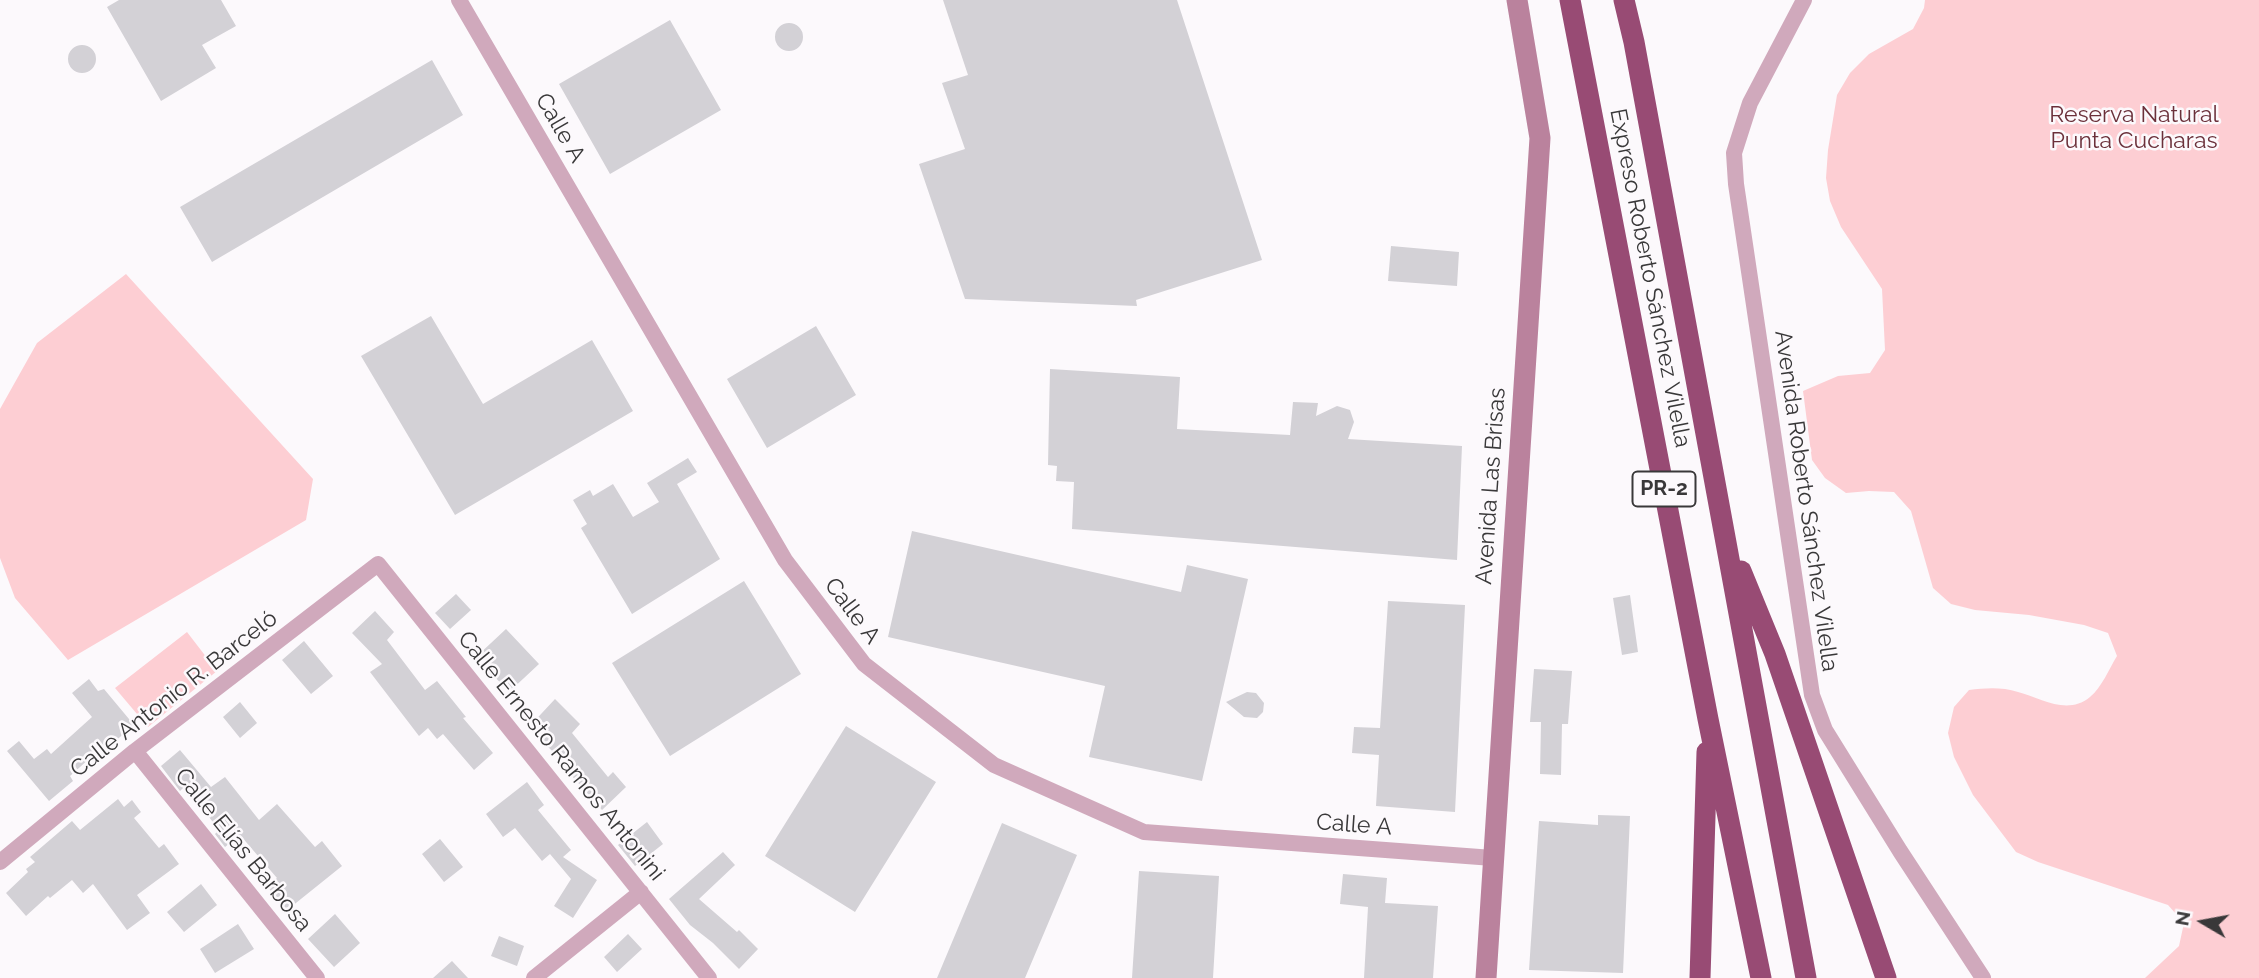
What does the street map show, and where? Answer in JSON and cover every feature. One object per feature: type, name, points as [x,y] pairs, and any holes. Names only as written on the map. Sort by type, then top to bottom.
[{"type":"highway","name":"Expreso Roberto Sánchez Vilella","points":[[1570,0],[1708,719],[1761,978]]},
{"type":"highway","name":"Expreso Roberto Sánchez Vilella","points":[[1624,0],[1806,978]]},
{"type":"highway","points":[[1634,43],[1636,0]]},
{"type":"highway","points":[[1724,528],[1775,654],[1886,978]]},
{"type":"highway","points":[[1700,978],[1708,719]]},
{"type":"street","name":"Calle A","points":[[459,0],[785,560],[864,664],[994,765],[1144,832],[1493,858]]},
{"type":"street","name":"Avenida Las Brisas","points":[[1486,978],[1540,138],[1517,0]]},
{"type":"street","name":"Avenida Roberto Sánchez Vilella","points":[[1804,0],[1750,103],[1734,153],[1736,184],[1812,695],[1825,730],[1983,978]]},
{"type":"street","name":"Calle Antonio R. Barceló","points":[[0,862],[135,751],[378,564]]},
{"type":"street","name":"Calle Ernesto Ramos Antonini","points":[[378,564],[709,978]]},
{"type":"street","name":"Calle Elías Barbosa","points":[[135,751],[317,978]]},
{"type":"street","points":[[534,978],[641,892]]},
{"type":"green space","name":"Reserva Natural Punta Cucharas","points":[[1925,0],[2259,0],[2259,978],[2145,978],[2179,946],[2184,923],[2168,905],[2038,862],[2016,852],[1973,795],[1954,757],[1948,733],[1954,707],[1969,690],[2006,689],[2054,704],[2072,705],[2081,702],[2098,688],[2117,656],[2108,633],[2084,625],[2029,615],[1975,610],[1951,604],[1933,588],[1911,511],[1894,492],[1846,493],[1825,478],[1812,460],[1803,391],[1838,376],[1870,373],[1885,350],[1882,289],[1841,227],[1830,201],[1826,178],[1837,95],[1850,73],[1869,54],[1913,29],[1924,8]]},
{"type":"green space","points":[[126,274],[313,479],[306,520],[68,660],[15,598],[0,558],[0,409],[37,343]]},
{"type":"green space","points":[[187,632],[217,671],[148,727],[115,688]]},
{"type":"building","points":[[119,0],[221,0],[236,26],[202,45],[216,68],[161,101],[107,7]]},
{"type":"building","points":[[943,0],[1177,0],[1262,260],[1136,300],[1137,306],[965,299],[919,164],[965,149],[942,83],[968,75]]},
{"type":"building","points":[[670,20],[721,110],[610,174],[559,84]]},
{"type":"building","points":[[789,23],[799,27],[803,37],[799,47],[789,51],[779,47],[775,37],[779,27]]},
{"type":"building","points":[[82,45],[92,49],[96,59],[92,69],[82,73],[72,69],[68,59],[72,49]]},
{"type":"building","points":[[432,60],[463,115],[212,262],[180,207]]},
{"type":"building","points":[[1391,246],[1459,252],[1457,286],[1388,281]]},
{"type":"building","points":[[431,316],[483,404],[592,340],[633,411],[455,515],[361,356]]},
{"type":"building","points":[[816,326],[856,395],[767,448],[727,379]]},
{"type":"building","points":[[1050,369],[1180,377],[1177,429],[1290,435],[1293,402],[1318,403],[1316,416],[1337,406],[1350,410],[1354,422],[1348,439],[1462,446],[1457,560],[1072,529],[1074,482],[1056,481],[1057,466],[1048,465]]},
{"type":"building","points":[[688,458],[697,472],[677,484],[720,559],[632,614],[581,528],[587,524],[573,500],[590,490],[593,496],[613,484],[633,517],[659,502],[647,483]]},
{"type":"building","points":[[912,531],[1181,592],[1187,565],[1248,579],[1202,781],[1089,757],[1105,686],[888,637]]},
{"type":"building","points":[[744,581],[801,674],[670,756],[612,663]]},
{"type":"building","points":[[456,594],[471,610],[450,629],[435,613]]},
{"type":"building","points":[[1630,595],[1638,652],[1622,655],[1613,598]]},
{"type":"building","points":[[1388,601],[1465,605],[1455,812],[1376,806],[1379,755],[1352,753],[1354,727],[1380,728]]},
{"type":"building","points":[[375,611],[394,632],[387,640],[425,690],[437,681],[466,717],[463,718],[493,753],[474,770],[443,734],[437,739],[428,728],[419,736],[370,672],[382,664],[352,633]]},
{"type":"building","points":[[506,629],[539,664],[509,692],[476,657]]},
{"type":"building","points":[[304,641],[333,676],[311,694],[282,660]]},
{"type":"building","points":[[1534,669],[1572,671],[1568,724],[1562,724],[1561,775],[1540,774],[1541,722],[1530,722]]},
{"type":"building","points":[[89,679],[98,691],[104,689],[134,725],[113,743],[110,740],[70,776],[73,781],[49,801],[7,751],[19,741],[34,759],[47,749],[51,754],[92,717],[72,693]]},
{"type":"building","points":[[1247,692],[1256,693],[1264,703],[1263,712],[1257,718],[1244,717],[1226,702]]},
{"type":"building","points":[[555,699],[580,724],[572,733],[608,777],[613,772],[626,787],[602,810],[565,768],[568,766],[528,728]]},
{"type":"building","points":[[240,702],[257,723],[240,738],[223,717]]},
{"type":"building","points":[[846,726],[936,782],[855,912],[765,856]]},
{"type":"building","points":[[180,750],[211,787],[225,777],[259,820],[277,804],[315,847],[322,841],[342,866],[286,911],[267,886],[277,878],[240,835],[225,847],[215,834],[219,830],[185,786],[180,791],[161,766]]},
{"type":"building","points":[[527,782],[544,805],[538,810],[571,850],[563,857],[597,880],[573,918],[554,906],[571,879],[550,854],[542,861],[515,828],[503,837],[486,814]]},
{"type":"building","points":[[118,799],[124,807],[132,800],[141,812],[134,818],[159,848],[164,844],[179,864],[137,895],[150,913],[127,930],[93,884],[83,893],[72,880],[50,898],[48,896],[26,916],[6,893],[35,862],[30,857],[72,821],[80,830]]},
{"type":"building","points":[[1598,815],[1630,816],[1623,973],[1529,970],[1539,821],[1598,825]]},
{"type":"building","points":[[647,822],[663,844],[635,866],[618,845]]},
{"type":"building","points":[[1002,823],[1077,855],[1025,978],[937,978]]},
{"type":"building","points":[[440,839],[463,867],[444,882],[422,854]]},
{"type":"building","points":[[723,852],[735,865],[699,899],[737,932],[739,930],[758,949],[739,969],[690,925],[669,899]]},
{"type":"building","points":[[1139,871],[1219,876],[1213,978],[1132,978]]},
{"type":"building","points":[[1343,874],[1387,878],[1385,903],[1438,906],[1433,978],[1364,978],[1368,907],[1340,904]]},
{"type":"building","points":[[201,884],[217,905],[184,932],[167,912]]},
{"type":"building","points":[[335,914],[360,943],[334,967],[308,939]]},
{"type":"building","points":[[238,924],[254,949],[215,973],[200,949]]},
{"type":"building","points":[[628,934],[642,949],[617,972],[604,957]]},
{"type":"building","points":[[499,936],[524,946],[517,966],[491,956]]},
{"type":"building","points":[[452,961],[468,978],[433,978]]}]
